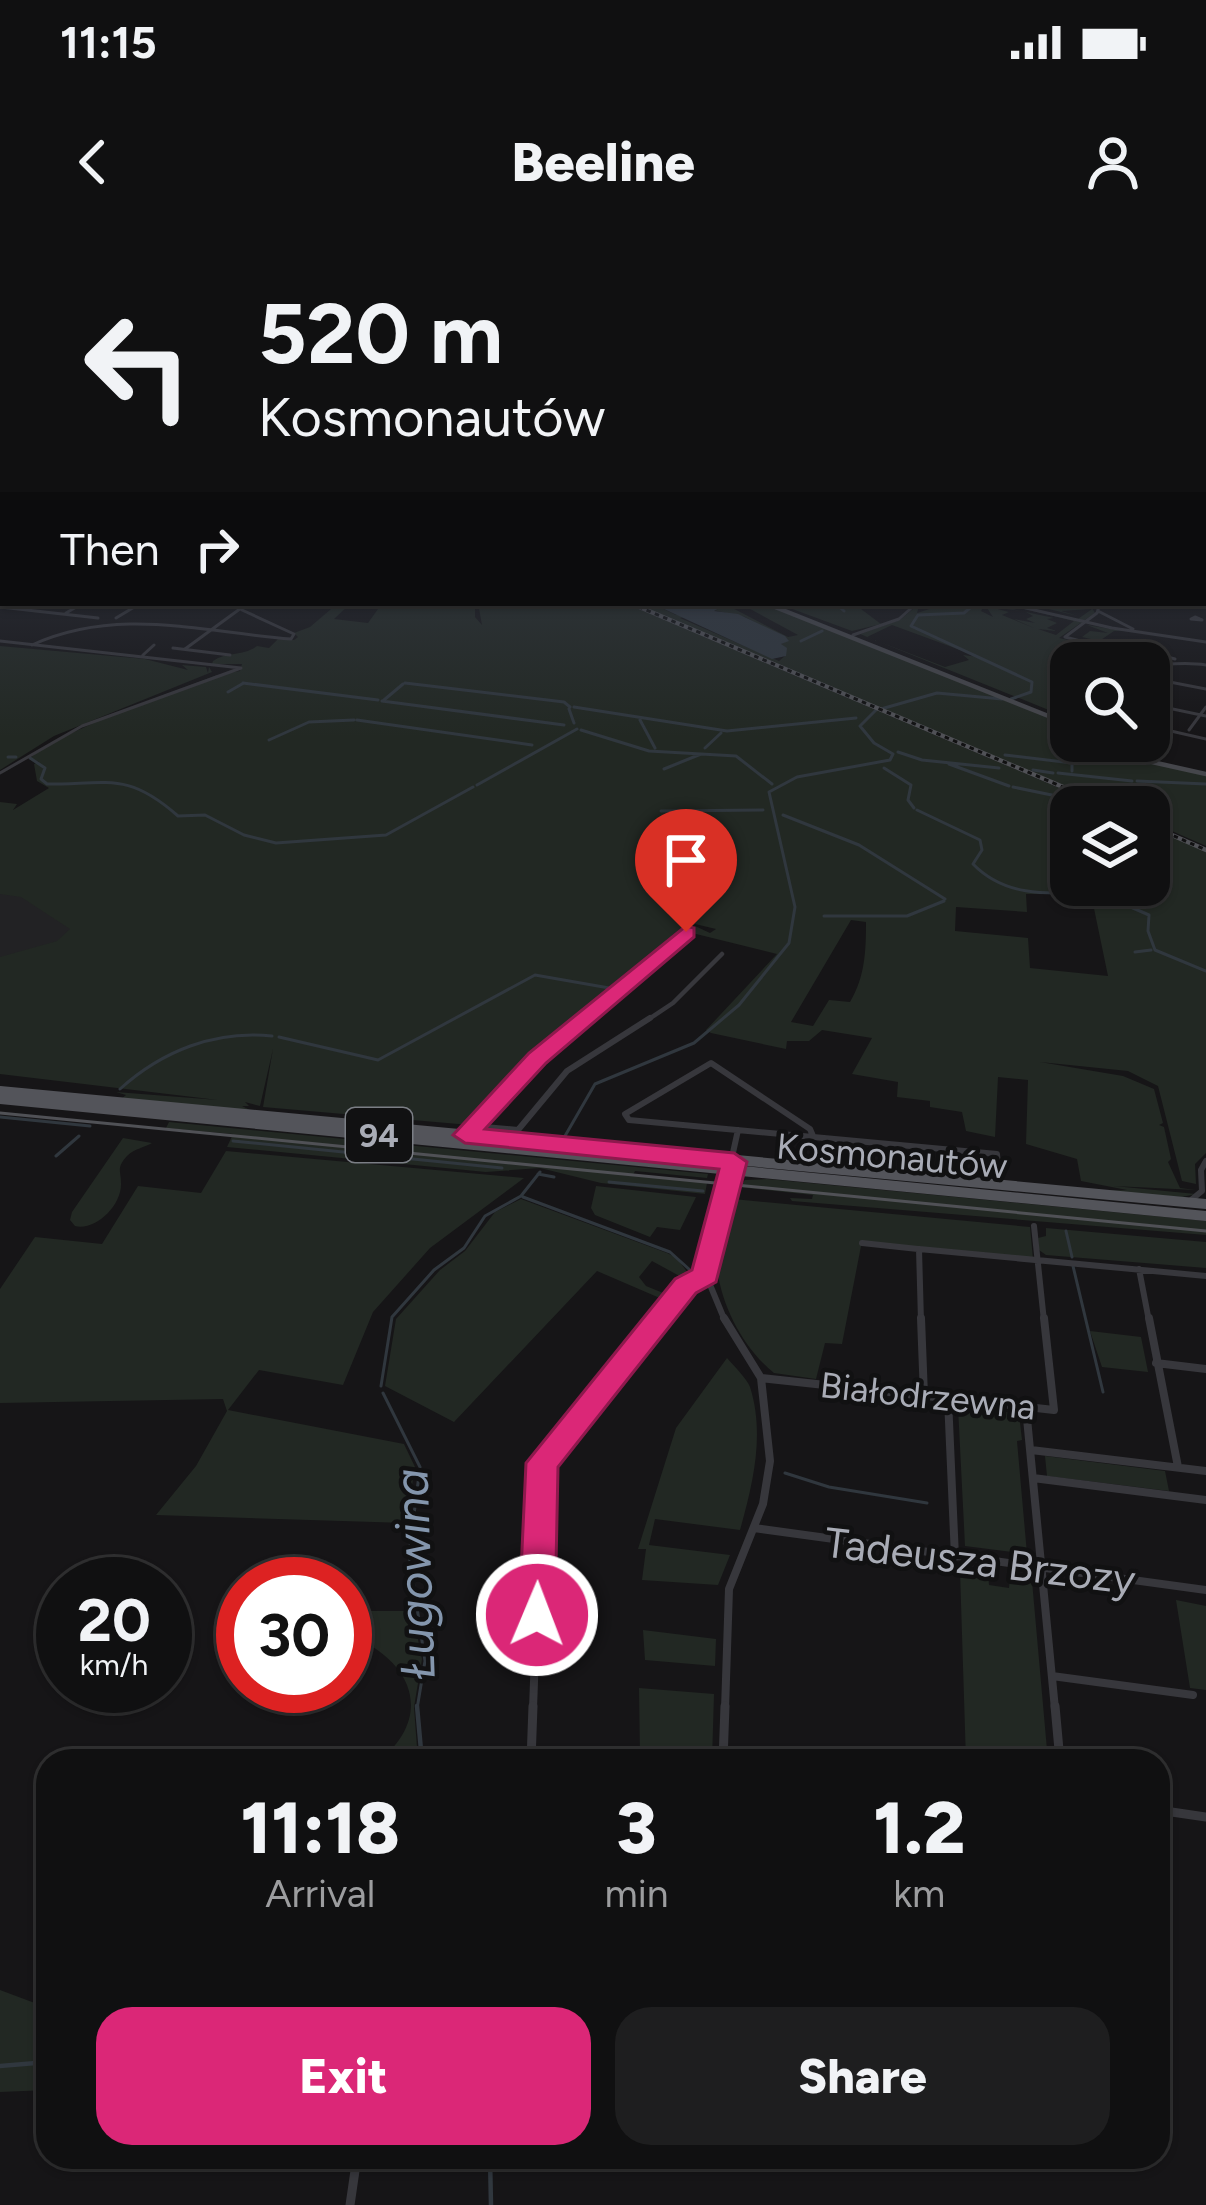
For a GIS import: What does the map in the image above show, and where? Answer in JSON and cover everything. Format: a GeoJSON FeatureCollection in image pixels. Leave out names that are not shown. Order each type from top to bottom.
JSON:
{"type":"FeatureCollection","features":[{"type":"Feature","properties":{"kind":"main road","name":"Kosmonautów"},"geometry":{"type":"LineString","coordinates":[[0,1095],[469,1130],[732,1166],[1206,1204]]}},
{"type":"Feature","properties":{"kind":"main road","name":"Kosmonautów"},"geometry":{"type":"LineString","coordinates":[[0,1095],[1206,1216]]}},
{"type":"Feature","properties":{"kind":"street"},"geometry":{"type":"LineString","coordinates":[[64,614],[78,606]]}},
{"type":"Feature","properties":{"kind":"street"},"geometry":{"type":"LineString","coordinates":[[116,618],[136,606]]}},
{"type":"Feature","properties":{"kind":"street"},"geometry":{"type":"LineString","coordinates":[[185,649],[245,606]]}},
{"type":"Feature","properties":{"kind":"street"},"geometry":{"type":"LineString","coordinates":[[773,606],[1050,715]]}},
{"type":"Feature","properties":{"kind":"street"},"geometry":{"type":"LineString","coordinates":[[854,635],[899,619],[913,606]]}},
{"type":"Feature","properties":{"kind":"street"},"geometry":{"type":"LineString","coordinates":[[1017,606],[1206,643]]}},
{"type":"Feature","properties":{"kind":"street"},"geometry":{"type":"LineString","coordinates":[[1084,642],[1065,637],[1099,606]]}},
{"type":"Feature","properties":{"kind":"street"},"geometry":{"type":"LineString","coordinates":[[0,607],[104,620]]}},
{"type":"Feature","properties":{"kind":"street"},"geometry":{"type":"LineString","coordinates":[[32,645],[66,626],[116,618],[291,638],[294,634],[242,610]]}},
{"type":"Feature","properties":{"kind":"street"},"geometry":{"type":"LineString","coordinates":[[1098,611],[1135,631]]}},
{"type":"Feature","properties":{"kind":"street"},"geometry":{"type":"LineString","coordinates":[[0,641],[191,664],[229,673]]}},
{"type":"Feature","properties":{"kind":"street"},"geometry":{"type":"LineString","coordinates":[[140,657],[154,645]]}},
{"type":"Feature","properties":{"kind":"street"},"geometry":{"type":"LineString","coordinates":[[173,648],[230,655]]}},
{"type":"Feature","properties":{"kind":"street"},"geometry":{"type":"LineString","coordinates":[[1170,658],[1206,665]]}},
{"type":"Feature","properties":{"kind":"street"},"geometry":{"type":"LineString","coordinates":[[1170,661],[1175,659]]}},
{"type":"Feature","properties":{"kind":"street"},"geometry":{"type":"LineString","coordinates":[[0,772],[82,726],[241,666],[191,664]]}},
{"type":"Feature","properties":{"kind":"street"},"geometry":{"type":"LineString","coordinates":[[193,683],[224,664]]}},
{"type":"Feature","properties":{"kind":"street"},"geometry":{"type":"LineString","coordinates":[[1170,682],[1206,689]]}},
{"type":"Feature","properties":{"kind":"street"},"geometry":{"type":"LineString","coordinates":[[1189,730],[1206,707]]}},
{"type":"Feature","properties":{"kind":"street"},"geometry":{"type":"LineString","coordinates":[[1170,708],[1203,715]]}},
{"type":"Feature","properties":{"kind":"street"},"geometry":{"type":"LineString","coordinates":[[1170,731],[1206,739]]}},
{"type":"Feature","properties":{"kind":"street"},"geometry":{"type":"LineString","coordinates":[[1152,762],[1206,774]]}},
{"type":"Feature","properties":{"kind":"street"},"geometry":{"type":"LineString","coordinates":[[469,1130],[538,1058],[686,932]]}},
{"type":"Feature","properties":{"kind":"street"},"geometry":{"type":"LineString","coordinates":[[469,1130],[518,1130],[566,1071],[673,1003],[722,954]]}},
{"type":"Feature","properties":{"kind":"street"},"geometry":{"type":"LineString","coordinates":[[814,1136],[711,1063],[625,1114],[629,1120],[997,1154],[1000,1185]]}},
{"type":"Feature","properties":{"kind":"street"},"geometry":{"type":"LineString","coordinates":[[723,1749],[729,1588],[754,1528],[770,1461],[761,1378],[731,1335],[706,1275],[737,1130]]}},
{"type":"Feature","properties":{"kind":"street"},"geometry":{"type":"LineString","coordinates":[[1188,1202],[1205,1184],[1201,1170],[1206,1161]]}},
{"type":"Feature","properties":{"kind":"street","name":"Białodrzewna"},"geometry":{"type":"LineString","coordinates":[[761,1378],[1055,1408],[1034,1226]]}},
{"type":"Feature","properties":{"kind":"street"},"geometry":{"type":"LineString","coordinates":[[862,1243],[1206,1276]]}},
{"type":"Feature","properties":{"kind":"street"},"geometry":{"type":"LineString","coordinates":[[920,1250],[924,1396]]}},
{"type":"Feature","properties":{"kind":"street"},"geometry":{"type":"LineString","coordinates":[[1139,1270],[1178,1468]]}},
{"type":"Feature","properties":{"kind":"street"},"geometry":{"type":"LineString","coordinates":[[531,1749],[542,1463],[686,1286],[706,1275]]}},
{"type":"Feature","properties":{"kind":"street"},"geometry":{"type":"LineString","coordinates":[[1156,1364],[1206,1369]]}},
{"type":"Feature","properties":{"kind":"street"},"geometry":{"type":"LineString","coordinates":[[948,1399],[955,1558]]}},
{"type":"Feature","properties":{"kind":"street"},"geometry":{"type":"LineString","coordinates":[[1026,1408],[1059,1749]]}},
{"type":"Feature","properties":{"kind":"street"},"geometry":{"type":"LineString","coordinates":[[1030,1450],[1206,1471]]}},
{"type":"Feature","properties":{"kind":"street"},"geometry":{"type":"LineString","coordinates":[[1033,1478],[1206,1500]]}},
{"type":"Feature","properties":{"kind":"street","name":"Tadeusza Brzozy"},"geometry":{"type":"LineString","coordinates":[[754,1528],[1206,1590]]}},
{"type":"Feature","properties":{"kind":"street"},"geometry":{"type":"LineString","coordinates":[[1052,1676],[1193,1695]]}},
{"type":"Feature","properties":{"kind":"street"},"geometry":{"type":"LineString","coordinates":[[1170,1812],[1206,1817]]}},
{"type":"Feature","properties":{"kind":"street"},"geometry":{"type":"LineString","coordinates":[[350,2205],[355,2169]]}},
{"type":"Feature","properties":{"kind":"shaded area"},"geometry":{"type":"Polygon","coordinates":[[[334,606],[348,606],[334,619],[368,623],[378,609],[373,606],[475,606],[475,617],[482,625],[479,606],[632,606],[1055,786],[1050,786],[1050,894],[1026,894],[1027,912],[956,907],[955,931],[1028,938],[1030,968],[1108,976],[1093,906],[1170,906],[1170,835],[1206,851],[1206,1153],[1195,1164],[1196,1184],[1182,1181],[1158,1086],[1128,1071],[1040,1062],[1123,1076],[1154,1089],[1168,1162],[1180,1188],[1196,1190],[1114,1186],[1196,1194],[1095,1191],[1127,1190],[1081,1181],[1077,1159],[1026,1144],[1028,1080],[998,1077],[995,1137],[966,1131],[962,1112],[897,1097],[898,1082],[852,1074],[872,1038],[822,1030],[809,1041],[787,1041],[786,1049],[711,1033],[706,1030],[777,954],[688,932],[695,926],[710,933],[716,929],[695,924],[629,981],[615,982],[619,988],[535,1058],[470,1125],[263,1107],[273,1049],[260,1106],[245,1102],[249,1106],[242,1106],[254,1112],[120,1100],[126,1095],[116,1092],[218,1100],[0,1074],[0,957],[57,941],[70,929],[21,897],[0,894],[0,802],[17,804],[13,810],[49,788],[37,781],[34,764],[39,762],[30,758],[39,751],[0,775],[26,758],[52,743],[107,717],[217,675],[240,671],[242,664],[212,664],[218,658],[298,637],[294,633],[310,627],[334,606]],[[851,920],[791,1022],[813,1026],[829,1000],[850,1002],[862,973],[866,922],[851,920]]]}},
{"type":"Feature","properties":{"kind":"shaded area"},"geometry":{"type":"Polygon","coordinates":[[[632,606],[1065,786],[1053,786],[1005,766],[632,606]]]}},
{"type":"Feature","properties":{"kind":"shaded area"},"geometry":{"type":"Polygon","coordinates":[[[639,606],[657,606],[676,615],[709,611],[680,618],[779,661],[785,656],[781,644],[788,640],[745,617],[713,610],[729,606],[788,637],[798,635],[745,606],[770,606],[1050,717],[1050,762],[1157,762],[1206,775],[1206,846],[1170,830],[1170,786],[1065,786],[639,606]]]}},
{"type":"Feature","properties":{"kind":"shaded area"},"geometry":{"type":"Polygon","coordinates":[[[657,606],[722,606],[714,611],[738,614],[785,636],[789,641],[781,644],[787,648],[786,656],[772,659],[657,606]]]}},
{"type":"Feature","properties":{"kind":"shaded area"},"geometry":{"type":"Polygon","coordinates":[[[784,606],[857,606],[881,624],[852,631],[784,606]]]}},
{"type":"Feature","properties":{"kind":"shaded area"},"geometry":{"type":"Polygon","coordinates":[[[916,606],[917,613],[939,606],[984,606],[981,611],[993,617],[987,608],[992,606],[998,606],[1021,611],[990,607],[1009,612],[1002,615],[1034,628],[1014,619],[1035,623],[1026,619],[1033,616],[1026,612],[1054,618],[1047,619],[1057,623],[1047,628],[1057,631],[1038,629],[1056,635],[1074,621],[1012,606],[1036,606],[1078,619],[1092,609],[1061,611],[1078,616],[1040,607],[1091,606],[1095,613],[1059,638],[1078,642],[1050,642],[1050,711],[877,641],[945,667],[969,660],[963,655],[979,657],[892,625],[867,637],[860,634],[900,620],[916,606]]]}},
{"type":"Feature","properties":{"kind":"shaded area"},"geometry":{"type":"Polygon","coordinates":[[[1087,625],[1123,631],[1114,631],[1098,642],[1082,637],[1090,631],[1108,633],[1087,625]]]}},
{"type":"Feature","properties":{"kind":"shaded area"},"geometry":{"type":"Polygon","coordinates":[[[0,646],[145,659],[188,670],[182,665],[206,667],[208,673],[209,667],[212,672],[54,736],[0,770],[0,646]]]}},
{"type":"Feature","properties":{"kind":"shaded area"},"geometry":{"type":"Polygon","coordinates":[[[0,882],[83,934],[0,958],[0,882]]]}},
{"type":"Feature","properties":{"kind":"shaded area"},"geometry":{"type":"Polygon","coordinates":[[[169,1122],[708,1174],[707,1178],[635,1171],[633,1175],[707,1183],[705,1194],[601,1183],[540,1168],[486,1172],[227,1147],[233,1134],[166,1128],[169,1122]]]}},
{"type":"Feature","properties":{"kind":"shaded area"},"geometry":{"type":"Polygon","coordinates":[[[123,1138],[152,1143],[124,1160],[120,1192],[106,1215],[91,1225],[75,1226],[70,1220],[72,1212],[123,1138]]]}},
{"type":"Feature","properties":{"kind":"shaded area"},"geometry":{"type":"Polygon","coordinates":[[[226,1151],[524,1178],[430,1248],[373,1312],[343,1385],[259,1370],[228,1410],[404,1444],[415,1467],[406,1523],[156,1515],[196,1466],[227,1411],[223,1399],[0,1403],[0,1289],[35,1237],[102,1244],[138,1186],[201,1193],[226,1151]]]}},
{"type":"Feature","properties":{"kind":"shaded area"},"geometry":{"type":"Polygon","coordinates":[[[745,1180],[1206,1221],[1206,1235],[792,1201],[790,1198],[812,1199],[813,1195],[739,1187],[745,1180]]]}},
{"type":"Feature","properties":{"kind":"shaded area"},"geometry":{"type":"Polygon","coordinates":[[[596,1186],[696,1197],[680,1230],[657,1227],[650,1237],[595,1215],[591,1208],[596,1186]]]}},
{"type":"Feature","properties":{"kind":"shaded area"},"geometry":{"type":"Polygon","coordinates":[[[521,1199],[667,1253],[690,1276],[685,1279],[652,1261],[639,1277],[646,1286],[673,1297],[669,1302],[597,1271],[454,1422],[385,1386],[396,1319],[440,1270],[465,1251],[495,1212],[521,1199]]]}},
{"type":"Feature","properties":{"kind":"shaded area"},"geometry":{"type":"Polygon","coordinates":[[[733,1199],[1030,1227],[1033,1259],[862,1241],[842,1344],[825,1343],[816,1379],[774,1373],[742,1337],[722,1291],[717,1242],[733,1199]]]}},
{"type":"Feature","properties":{"kind":"shaded area"},"geometry":{"type":"Polygon","coordinates":[[[1046,1228],[1206,1242],[1206,1268],[1046,1255],[1039,1250],[1038,1238],[1046,1236],[1046,1228]]]}},
{"type":"Feature","properties":{"kind":"shaded area"},"geometry":{"type":"Polygon","coordinates":[[[1090,1331],[1141,1337],[1148,1372],[1102,1367],[1090,1331]]]}},
{"type":"Feature","properties":{"kind":"shaded area"},"geometry":{"type":"Polygon","coordinates":[[[727,1358],[750,1387],[757,1423],[753,1477],[740,1530],[655,1519],[649,1545],[730,1555],[718,1585],[642,1580],[646,1549],[638,1549],[676,1428],[727,1358]]]}},
{"type":"Feature","properties":{"kind":"shaded area"},"geometry":{"type":"Polygon","coordinates":[[[958,1407],[1019,1414],[1027,1554],[965,1546],[958,1407]]]}},
{"type":"Feature","properties":{"kind":"shaded area"},"geometry":{"type":"Polygon","coordinates":[[[1045,1456],[1165,1471],[1169,1491],[1047,1476],[1045,1456]]]}},
{"type":"Feature","properties":{"kind":"shaded area"},"geometry":{"type":"Polygon","coordinates":[[[960,1571],[988,1575],[989,1585],[1009,1588],[1010,1578],[1032,1581],[1047,1749],[966,1749],[960,1571]]]}},
{"type":"Feature","properties":{"kind":"shaded area"},"geometry":{"type":"Polygon","coordinates":[[[1176,1600],[1206,1606],[1206,1690],[1190,1688],[1176,1600]]]}},
{"type":"Feature","properties":{"kind":"shaded area"},"geometry":{"type":"Polygon","coordinates":[[[372,1611],[412,1611],[422,1659],[414,1707],[417,1749],[391,1749],[406,1727],[410,1693],[392,1662],[372,1647],[372,1611]]]}},
{"type":"Feature","properties":{"kind":"shaded area"},"geometry":{"type":"Polygon","coordinates":[[[643,1630],[716,1639],[715,1666],[645,1660],[643,1630]]]}},
{"type":"Feature","properties":{"kind":"shaded area"},"geometry":{"type":"Polygon","coordinates":[[[639,1688],[714,1694],[712,1749],[640,1749],[639,1688]]]}},
{"type":"Feature","properties":{"kind":"shaded area"},"geometry":{"type":"Polygon","coordinates":[[[0,1990],[36,2004],[36,2090],[0,2092],[0,1990]]]}},
{"type":"Feature","properties":{"kind":"waterway"},"geometry":{"type":"LineString","coordinates":[[838,606],[844,611]]}},
{"type":"Feature","properties":{"kind":"waterway","name":"Ługowina"},"geometry":{"type":"LineString","coordinates":[[972,606],[964,613],[918,615],[911,626],[1032,682],[1031,692],[1011,699]]}},
{"type":"Feature","properties":{"kind":"waterway"},"geometry":{"type":"LineString","coordinates":[[801,641],[822,631]]}},
{"type":"Feature","properties":{"kind":"waterway"},"geometry":{"type":"LineString","coordinates":[[243,683],[378,700]]}},
{"type":"Feature","properties":{"kind":"waterway"},"geometry":{"type":"LineString","coordinates":[[405,683],[564,702],[570,707]]}},
{"type":"Feature","properties":{"kind":"waterway"},"geometry":{"type":"LineString","coordinates":[[228,692],[242,684]]}},
{"type":"Feature","properties":{"kind":"waterway"},"geometry":{"type":"LineString","coordinates":[[384,700],[403,684]]}},
{"type":"Feature","properties":{"kind":"waterway","name":"Ługowina"},"geometry":{"type":"LineString","coordinates":[[881,709],[937,693],[1002,699]]}},
{"type":"Feature","properties":{"kind":"waterway"},"geometry":{"type":"LineString","coordinates":[[382,701],[564,725]]}},
{"type":"Feature","properties":{"kind":"waterway"},"geometry":{"type":"LineString","coordinates":[[574,707],[727,731],[856,718]]}},
{"type":"Feature","properties":{"kind":"waterway"},"geometry":{"type":"LineString","coordinates":[[569,709],[574,723]]}},
{"type":"Feature","properties":{"kind":"waterway","name":"Ługowina"},"geometry":{"type":"LineString","coordinates":[[565,1136],[595,1084],[694,1043],[739,1005],[789,943],[795,907],[769,792],[797,777],[890,760],[893,754],[874,743],[860,726],[876,710]]}},
{"type":"Feature","properties":{"kind":"waterway"},"geometry":{"type":"LineString","coordinates":[[269,740],[309,722],[354,720]]}},
{"type":"Feature","properties":{"kind":"waterway"},"geometry":{"type":"LineString","coordinates":[[357,720],[532,745]]}},
{"type":"Feature","properties":{"kind":"waterway"},"geometry":{"type":"LineString","coordinates":[[640,720],[655,748]]}},
{"type":"Feature","properties":{"kind":"waterway"},"geometry":{"type":"LineString","coordinates":[[477,785],[577,729]]}},
{"type":"Feature","properties":{"kind":"waterway"},"geometry":{"type":"LineString","coordinates":[[581,730],[649,751],[736,756],[772,784]]}},
{"type":"Feature","properties":{"kind":"waterway"},"geometry":{"type":"LineString","coordinates":[[705,748],[721,733]]}},
{"type":"Feature","properties":{"kind":"waterway"},"geometry":{"type":"LineString","coordinates":[[898,752],[922,760],[999,768]]}},
{"type":"Feature","properties":{"kind":"waterway"},"geometry":{"type":"LineString","coordinates":[[664,769],[701,754]]}},
{"type":"Feature","properties":{"kind":"waterway"},"geometry":{"type":"LineString","coordinates":[[1005,755],[1072,763]]}},
{"type":"Feature","properties":{"kind":"waterway"},"geometry":{"type":"LineString","coordinates":[[8,757],[16,757]]}},
{"type":"Feature","properties":{"kind":"waterway"},"geometry":{"type":"LineString","coordinates":[[30,758],[45,768],[41,779],[47,784],[131,787],[178,816],[205,815],[244,835],[276,843],[386,835],[473,787]]}},
{"type":"Feature","properties":{"kind":"waterway"},"geometry":{"type":"LineString","coordinates":[[1072,763],[1072,771]]}},
{"type":"Feature","properties":{"kind":"waterway"},"geometry":{"type":"LineString","coordinates":[[949,764],[1009,786]]}},
{"type":"Feature","properties":{"kind":"waterway"},"geometry":{"type":"LineString","coordinates":[[884,768],[911,785],[908,800],[914,808]]}},
{"type":"Feature","properties":{"kind":"waterway"},"geometry":{"type":"LineString","coordinates":[[1033,770],[1053,773]]}},
{"type":"Feature","properties":{"kind":"waterway"},"geometry":{"type":"LineString","coordinates":[[1058,773],[1132,781]]}},
{"type":"Feature","properties":{"kind":"waterway"},"geometry":{"type":"LineString","coordinates":[[1137,781],[1206,784]]}},
{"type":"Feature","properties":{"kind":"waterway"},"geometry":{"type":"LineString","coordinates":[[1013,787],[1050,795]]}},
{"type":"Feature","properties":{"kind":"waterway"},"geometry":{"type":"LineString","coordinates":[[661,811],[763,810]]}},
{"type":"Feature","properties":{"kind":"waterway"},"geometry":{"type":"LineString","coordinates":[[917,810],[980,840],[982,850],[973,864],[985,875],[1013,888],[1050,893]]}},
{"type":"Feature","properties":{"kind":"waterway"},"geometry":{"type":"LineString","coordinates":[[783,815],[859,845],[945,899]]}},
{"type":"Feature","properties":{"kind":"waterway"},"geometry":{"type":"LineString","coordinates":[[824,916],[907,916],[944,901]]}},
{"type":"Feature","properties":{"kind":"waterway"},"geometry":{"type":"LineString","coordinates":[[1128,906],[1149,915],[1148,931],[1155,950],[1206,971]]}},
{"type":"Feature","properties":{"kind":"waterway"},"geometry":{"type":"LineString","coordinates":[[1135,952],[1151,950]]}},
{"type":"Feature","properties":{"kind":"waterway"},"geometry":{"type":"LineString","coordinates":[[279,1037],[378,1060],[535,975],[615,989]]}},
{"type":"Feature","properties":{"kind":"waterway"},"geometry":{"type":"LineString","coordinates":[[120,1089],[153,1064],[190,1046],[230,1036],[272,1036]]}},
{"type":"Feature","properties":{"kind":"waterway"},"geometry":{"type":"LineString","coordinates":[[0,1117],[90,1126]]}},
{"type":"Feature","properties":{"kind":"waterway"},"geometry":{"type":"LineString","coordinates":[[56,1156],[79,1136]]}},
{"type":"Feature","properties":{"kind":"waterway"},"geometry":{"type":"LineString","coordinates":[[233,1141],[502,1168]]}},
{"type":"Feature","properties":{"kind":"waterway","name":"Ługowina"},"geometry":{"type":"LineString","coordinates":[[381,1386],[392,1317],[434,1270],[464,1248],[485,1216],[521,1196],[538,1174]]}},
{"type":"Feature","properties":{"kind":"waterway"},"geometry":{"type":"LineString","coordinates":[[538,1174],[554,1177]]}},
{"type":"Feature","properties":{"kind":"waterway"},"geometry":{"type":"LineString","coordinates":[[609,1182],[703,1191]]}},
{"type":"Feature","properties":{"kind":"waterway"},"geometry":{"type":"LineString","coordinates":[[523,1197],[670,1252],[690,1270]]}},
{"type":"Feature","properties":{"kind":"waterway"},"geometry":{"type":"LineString","coordinates":[[1066,1231],[1072,1257]]}},
{"type":"Feature","properties":{"kind":"waterway"},"geometry":{"type":"LineString","coordinates":[[1073,1266],[1103,1392]]}},
{"type":"Feature","properties":{"kind":"waterway","name":"Ługowina"},"geometry":{"type":"LineString","coordinates":[[383,1393],[420,1467],[409,1554],[425,1661],[417,1708]]}},
{"type":"Feature","properties":{"kind":"waterway"},"geometry":{"type":"LineString","coordinates":[[785,1473],[829,1487],[927,1503]]}},
{"type":"Feature","properties":{"kind":"waterway","name":"Ługowina"},"geometry":{"type":"LineString","coordinates":[[417,1708],[421,1749]]}},
{"type":"Feature","properties":{"kind":"waterway"},"geometry":{"type":"LineString","coordinates":[[0,2066],[36,2063]]}},
{"type":"Feature","properties":{"kind":"waterway","name":"Ługowina"},"geometry":{"type":"LineString","coordinates":[[490,2169],[491,2205]]}},
{"type":"Feature","properties":{"kind":"tram line"},"geometry":{"type":"LineString","coordinates":[[0,1113],[1206,1231]]}},
{"type":"Feature","properties":{"kind":"railway"},"geometry":{"type":"LineString","coordinates":[[637,606],[1061,786]]}},
{"type":"Feature","properties":{"kind":"railway"},"geometry":{"type":"LineString","coordinates":[[1170,834],[1206,850]]}},
{"type":"Feature","properties":{"kind":"route"},"geometry":{"type":"LineString","coordinates":[[537,1615],[542,1463],[686,1286],[706,1275],[706,1259],[734,1162],[465,1135],[538,1058],[686,932]]}}]}
